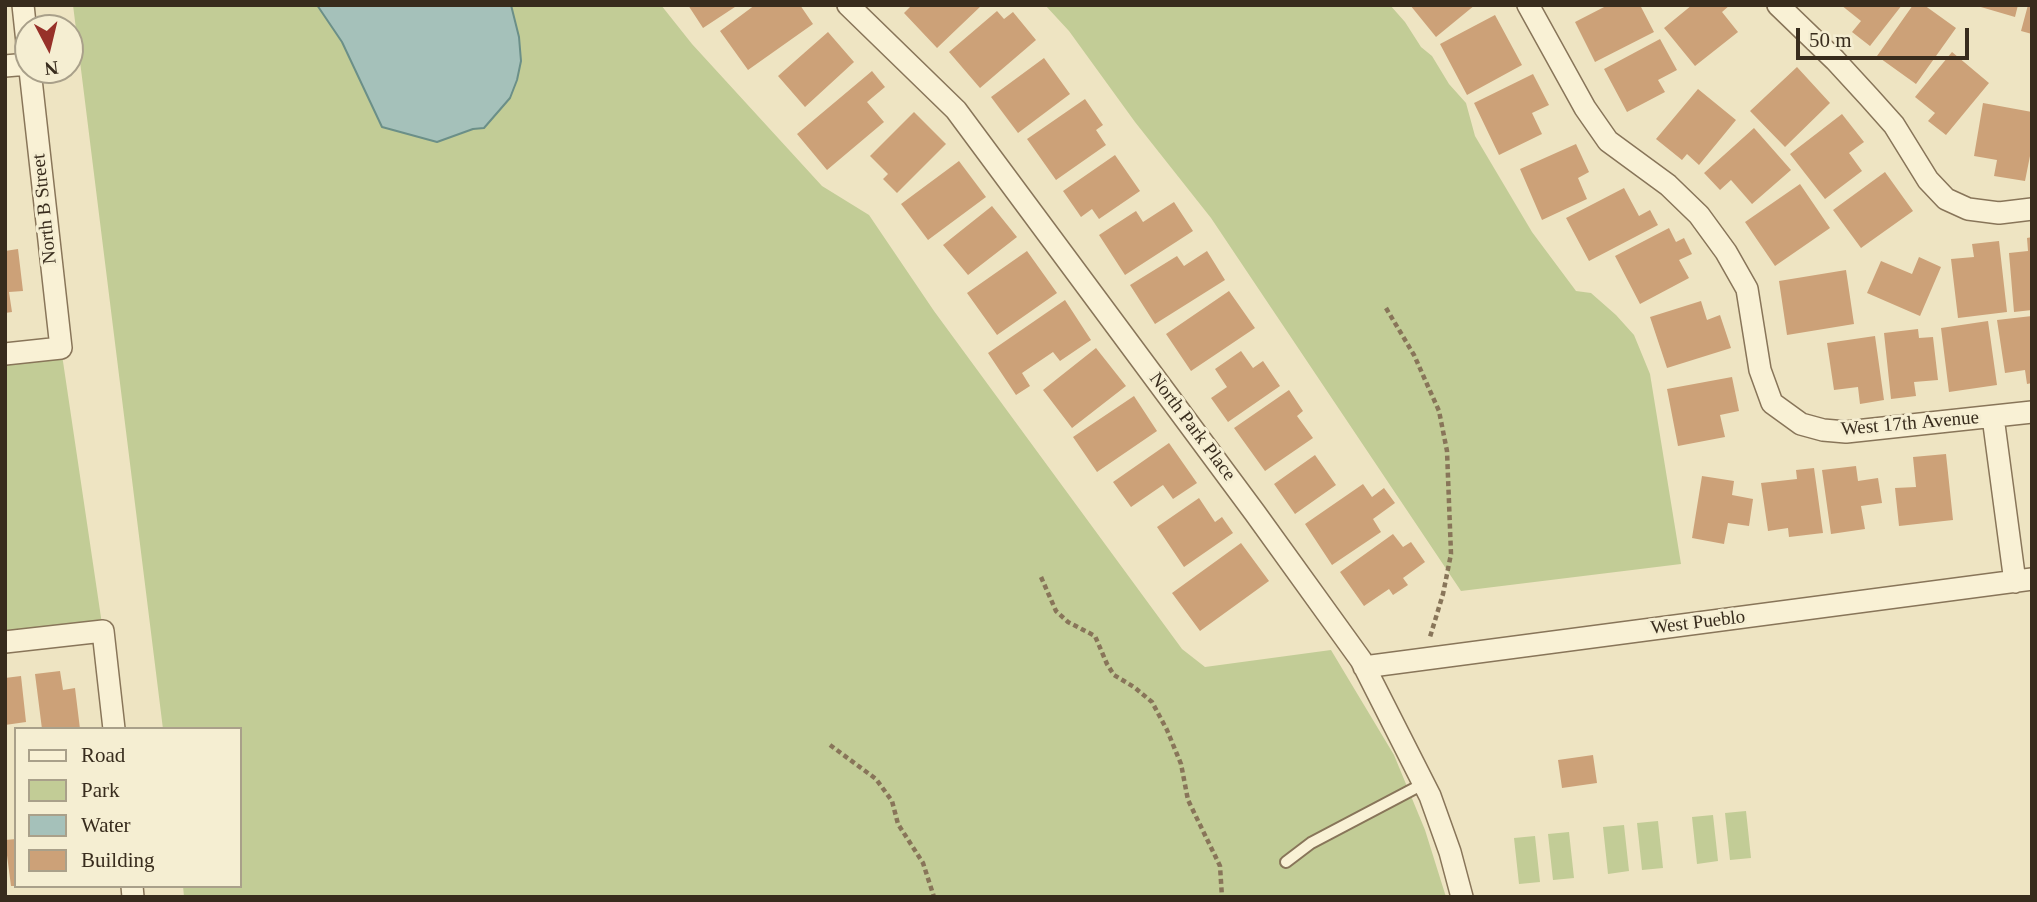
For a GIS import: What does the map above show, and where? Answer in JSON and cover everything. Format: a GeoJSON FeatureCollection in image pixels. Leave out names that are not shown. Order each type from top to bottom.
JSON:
{"type":"FeatureCollection","features":[{"type":"Feature","properties":{"kind":"street","name":"North Park Place"},"geometry":{"type":"LineString","coordinates":[[848,5],[956,110],[1255,513],[1364,667],[1423,784],[1450,852],[1462,897]]}},
{"type":"Feature","properties":{"kind":"street","name":"West 17th Avenue"},"geometry":{"type":"LineString","coordinates":[[1528,5],[1585,108],[1608,141],[1668,186],[1699,215],[1726,252],[1747,289],[1760,370],[1772,403],[1801,424],[1822,430],[1846,432],[2032,412]]}},
{"type":"Feature","properties":{"kind":"street"},"geometry":{"type":"LineString","coordinates":[[1778,5],[1870,97],[1894,125],[1928,180],[1946,199],[1968,209],[1999,213],[2032,209]]}},
{"type":"Feature","properties":{"kind":"street","name":"North B Street"},"geometry":{"type":"LineString","coordinates":[[5,354],[61,348],[32,84]]}},
{"type":"Feature","properties":{"kind":"street"},"geometry":{"type":"LineString","coordinates":[[1993,417],[2023,581]]}},
{"type":"Feature","properties":{"kind":"street","name":"West Pueblo"},"geometry":{"type":"LineString","coordinates":[[1364,667],[2023,581]]}},
{"type":"Feature","properties":{"kind":"street"},"geometry":{"type":"LineString","coordinates":[[5,642],[103,631],[114,727]]}},
{"type":"Feature","properties":{"kind":"lane"},"geometry":{"type":"LineString","coordinates":[[1286,862],[1311,843],[1423,784]]}},
{"type":"Feature","properties":{"kind":"path"},"geometry":{"type":"LineString","coordinates":[[1385,308],[1414,355],[1439,411],[1447,451],[1447,485],[1452,521],[1451,554],[1443,594],[1432,625],[1427,659]]}},
{"type":"Feature","properties":{"kind":"path"},"geometry":{"type":"LineString","coordinates":[[1041,577],[1056,611],[1068,622],[1095,636],[1114,675],[1152,702],[1181,764],[1188,800],[1220,866],[1222,897]]}},
{"type":"Feature","properties":{"kind":"path"},"geometry":{"type":"LineString","coordinates":[[830,745],[876,779],[892,801],[898,824],[923,863],[934,897]]}},
{"type":"Feature","properties":{"kind":"green space"},"geometry":{"type":"Polygon","coordinates":[[[73,5],[661,5],[692,44],[822,186],[869,215],[934,311],[1182,649],[1205,667],[1331,650],[1394,755],[1425,830],[1446,897],[184,897],[183,888],[242,888],[242,727],[163,727],[83,84],[84,14],[74,14],[73,5]]]}},
{"type":"Feature","properties":{"kind":"green space"},"geometry":{"type":"Polygon","coordinates":[[[1045,5],[1390,5],[1466,103],[1475,136],[1532,232],[1576,291],[1591,293],[1634,335],[1650,374],[1681,564],[1461,591],[1211,218],[1135,122],[1069,31],[1045,5]]]}},
{"type":"Feature","properties":{"kind":"green space"},"geometry":{"type":"Polygon","coordinates":[[[61,348],[103,631],[5,642],[5,354],[61,348]]]}},
{"type":"Feature","properties":{"kind":"green space"},"geometry":{"type":"Polygon","coordinates":[[[1746,811],[1751,858],[1730,860],[1725,813],[1746,811]]]}},
{"type":"Feature","properties":{"kind":"green space"},"geometry":{"type":"Polygon","coordinates":[[[1713,815],[1718,861],[1697,864],[1692,817],[1713,815]]]}},
{"type":"Feature","properties":{"kind":"green space"},"geometry":{"type":"Polygon","coordinates":[[[1658,821],[1663,868],[1642,870],[1637,823],[1658,821]]]}},
{"type":"Feature","properties":{"kind":"green space"},"geometry":{"type":"Polygon","coordinates":[[[1624,825],[1629,871],[1608,874],[1603,827],[1624,825]]]}},
{"type":"Feature","properties":{"kind":"green space"},"geometry":{"type":"Polygon","coordinates":[[[1569,832],[1574,878],[1553,880],[1548,834],[1569,832]]]}},
{"type":"Feature","properties":{"kind":"green space"},"geometry":{"type":"Polygon","coordinates":[[[1535,836],[1540,882],[1519,884],[1514,838],[1535,836]]]}},
{"type":"Feature","properties":{"kind":"water"},"geometry":{"type":"Polygon","coordinates":[[[317,5],[511,5],[519,37],[521,61],[510,98],[484,128],[473,129],[437,142],[382,127],[342,42],[317,5]]]}},
{"type":"Feature","properties":{"kind":"building"},"geometry":{"type":"Polygon","coordinates":[[[688,5],[738,5],[703,28],[688,5]]]}},
{"type":"Feature","properties":{"kind":"building"},"geometry":{"type":"Polygon","coordinates":[[[755,5],[800,5],[813,24],[748,70],[720,31],[755,5]]]}},
{"type":"Feature","properties":{"kind":"building"},"geometry":{"type":"Polygon","coordinates":[[[912,5],[982,5],[937,48],[904,13],[912,5]]]}},
{"type":"Feature","properties":{"kind":"building"},"geometry":{"type":"Polygon","coordinates":[[[1410,5],[1475,5],[1436,37],[1410,5]]]}},
{"type":"Feature","properties":{"kind":"building"},"geometry":{"type":"Polygon","coordinates":[[[1608,5],[1640,5],[1654,32],[1595,62],[1575,22],[1608,5]]]}},
{"type":"Feature","properties":{"kind":"building"},"geometry":{"type":"Polygon","coordinates":[[[1692,5],[1730,5],[1722,12],[1738,32],[1695,66],[1664,28],[1692,5]]]}},
{"type":"Feature","properties":{"kind":"building"},"geometry":{"type":"Polygon","coordinates":[[[1841,5],[1902,5],[1870,46],[1852,32],[1861,21],[1841,5]]]}},
{"type":"Feature","properties":{"kind":"building"},"geometry":{"type":"Polygon","coordinates":[[[1913,5],[1924,5],[1956,28],[1916,84],[1877,56],[1913,5]]]}},
{"type":"Feature","properties":{"kind":"building"},"geometry":{"type":"Polygon","coordinates":[[[1974,5],[2018,5],[2015,17],[1974,5]]]}},
{"type":"Feature","properties":{"kind":"building"},"geometry":{"type":"Polygon","coordinates":[[[2028,5],[2032,5],[2032,34],[2021,31],[2028,5]]]}},
{"type":"Feature","properties":{"kind":"building"},"geometry":{"type":"Polygon","coordinates":[[[997,11],[1004,19],[1013,12],[1036,40],[980,88],[949,52],[997,11]]]}},
{"type":"Feature","properties":{"kind":"building"},"geometry":{"type":"Polygon","coordinates":[[[1495,15],[1522,65],[1467,95],[1440,44],[1495,15]]]}},
{"type":"Feature","properties":{"kind":"building"},"geometry":{"type":"Polygon","coordinates":[[[828,32],[854,62],[805,107],[778,76],[828,32]]]}},
{"type":"Feature","properties":{"kind":"building"},"geometry":{"type":"Polygon","coordinates":[[[1660,39],[1677,70],[1658,80],[1665,92],[1627,112],[1604,69],[1660,39]]]}},
{"type":"Feature","properties":{"kind":"building"},"geometry":{"type":"Polygon","coordinates":[[[1952,52],[1989,83],[1946,135],[1928,121],[1935,113],[1915,97],[1952,52]]]}},
{"type":"Feature","properties":{"kind":"building"},"geometry":{"type":"Polygon","coordinates":[[[1044,58],[1070,94],[1018,133],[991,97],[1044,58]]]}},
{"type":"Feature","properties":{"kind":"building"},"geometry":{"type":"Polygon","coordinates":[[[1797,67],[1830,103],[1785,147],[1750,111],[1797,67]]]}},
{"type":"Feature","properties":{"kind":"building"},"geometry":{"type":"Polygon","coordinates":[[[872,71],[885,87],[867,102],[884,122],[827,170],[797,134],[872,71]]]}},
{"type":"Feature","properties":{"kind":"building"},"geometry":{"type":"Polygon","coordinates":[[[1533,74],[1549,105],[1532,113],[1542,134],[1499,155],[1474,103],[1533,74]]]}},
{"type":"Feature","properties":{"kind":"building"},"geometry":{"type":"Polygon","coordinates":[[[1698,89],[1736,120],[1699,165],[1687,154],[1682,160],[1656,139],[1698,89]]]}},
{"type":"Feature","properties":{"kind":"building"},"geometry":{"type":"Polygon","coordinates":[[[1085,99],[1103,125],[1096,130],[1106,145],[1056,180],[1027,139],[1085,99]]]}},
{"type":"Feature","properties":{"kind":"building"},"geometry":{"type":"Polygon","coordinates":[[[1983,103],[2032,112],[2032,146],[2025,181],[1994,176],[1997,160],[1974,156],[1983,103]]]}},
{"type":"Feature","properties":{"kind":"building"},"geometry":{"type":"Polygon","coordinates":[[[914,112],[946,144],[897,193],[883,179],[888,174],[870,156],[914,112]]]}},
{"type":"Feature","properties":{"kind":"building"},"geometry":{"type":"Polygon","coordinates":[[[1842,114],[1864,142],[1849,153],[1862,171],[1825,199],[1790,154],[1842,114]]]}},
{"type":"Feature","properties":{"kind":"building"},"geometry":{"type":"Polygon","coordinates":[[[1754,128],[1791,170],[1752,204],[1731,180],[1720,190],[1704,173],[1754,128]]]}},
{"type":"Feature","properties":{"kind":"building"},"geometry":{"type":"Polygon","coordinates":[[[1576,144],[1589,172],[1578,178],[1587,199],[1542,220],[1520,169],[1576,144]]]}},
{"type":"Feature","properties":{"kind":"building"},"geometry":{"type":"Polygon","coordinates":[[[1115,155],[1140,191],[1099,219],[1092,209],[1081,217],[1063,191],[1115,155]]]}},
{"type":"Feature","properties":{"kind":"building"},"geometry":{"type":"Polygon","coordinates":[[[959,161],[986,197],[928,240],[901,204],[959,161]]]}},
{"type":"Feature","properties":{"kind":"building"},"geometry":{"type":"Polygon","coordinates":[[[1885,172],[1913,211],[1861,248],[1833,210],[1885,172]]]}},
{"type":"Feature","properties":{"kind":"building"},"geometry":{"type":"Polygon","coordinates":[[[1800,184],[1830,228],[1775,266],[1745,222],[1800,184]]]}},
{"type":"Feature","properties":{"kind":"building"},"geometry":{"type":"Polygon","coordinates":[[[1624,188],[1639,216],[1650,210],[1658,225],[1589,261],[1566,218],[1624,188]]]}},
{"type":"Feature","properties":{"kind":"building"},"geometry":{"type":"Polygon","coordinates":[[[1174,202],[1193,231],[1125,275],[1099,235],[1136,211],[1143,222],[1174,202]]]}},
{"type":"Feature","properties":{"kind":"building"},"geometry":{"type":"Polygon","coordinates":[[[992,206],[1017,237],[968,275],[943,245],[992,206]]]}},
{"type":"Feature","properties":{"kind":"building"},"geometry":{"type":"Polygon","coordinates":[[[1669,228],[1676,242],[1684,238],[1692,254],[1679,260],[1689,278],[1640,304],[1615,256],[1669,228]]]}},
{"type":"Feature","properties":{"kind":"building"},"geometry":{"type":"Polygon","coordinates":[[[2032,237],[2032,310],[2014,312],[2009,253],[2028,251],[2027,238],[2032,237]]]}},
{"type":"Feature","properties":{"kind":"building"},"geometry":{"type":"Polygon","coordinates":[[[1999,241],[2007,312],[1958,318],[1951,259],[1974,257],[1972,244],[1999,241]]]}},
{"type":"Feature","properties":{"kind":"building"},"geometry":{"type":"Polygon","coordinates":[[[18,249],[23,291],[9,292],[12,312],[5,313],[5,251],[18,249]]]}},
{"type":"Feature","properties":{"kind":"building"},"geometry":{"type":"Polygon","coordinates":[[[1027,251],[1057,293],[997,335],[967,293],[1027,251]]]}},
{"type":"Feature","properties":{"kind":"building"},"geometry":{"type":"Polygon","coordinates":[[[1207,251],[1225,280],[1155,324],[1130,285],[1177,256],[1184,266],[1207,251]]]}},
{"type":"Feature","properties":{"kind":"building"},"geometry":{"type":"Polygon","coordinates":[[[1919,257],[1941,267],[1920,316],[1867,293],[1881,261],[1912,274],[1919,257]]]}},
{"type":"Feature","properties":{"kind":"building"},"geometry":{"type":"Polygon","coordinates":[[[1846,270],[1854,324],[1787,335],[1779,281],[1846,270]]]}},
{"type":"Feature","properties":{"kind":"building"},"geometry":{"type":"Polygon","coordinates":[[[1229,291],[1255,328],[1191,371],[1166,334],[1229,291]]]}},
{"type":"Feature","properties":{"kind":"building"},"geometry":{"type":"Polygon","coordinates":[[[1065,300],[1091,340],[1060,361],[1053,352],[1022,373],[1030,386],[1016,395],[988,353],[1065,300]]]}},
{"type":"Feature","properties":{"kind":"building"},"geometry":{"type":"Polygon","coordinates":[[[1701,301],[1707,320],[1720,315],[1731,348],[1667,368],[1650,317],[1701,301]]]}},
{"type":"Feature","properties":{"kind":"building"},"geometry":{"type":"Polygon","coordinates":[[[2032,316],[2032,383],[2027,384],[2025,370],[2005,373],[1997,320],[2032,316]]]}},
{"type":"Feature","properties":{"kind":"building"},"geometry":{"type":"Polygon","coordinates":[[[1988,321],[1997,385],[1949,392],[1941,328],[1988,321]]]}},
{"type":"Feature","properties":{"kind":"building"},"geometry":{"type":"Polygon","coordinates":[[[1918,329],[1919,338],[1933,337],[1938,380],[1914,382],[1916,396],[1891,399],[1884,333],[1918,329]]]}},
{"type":"Feature","properties":{"kind":"building"},"geometry":{"type":"Polygon","coordinates":[[[1875,336],[1884,400],[1860,404],[1858,387],[1834,390],[1827,343],[1875,336]]]}},
{"type":"Feature","properties":{"kind":"building"},"geometry":{"type":"Polygon","coordinates":[[[1096,348],[1126,386],[1072,428],[1043,390],[1096,348]]]}},
{"type":"Feature","properties":{"kind":"building"},"geometry":{"type":"Polygon","coordinates":[[[1241,351],[1253,368],[1263,361],[1280,386],[1228,422],[1211,398],[1227,387],[1215,369],[1241,351]]]}},
{"type":"Feature","properties":{"kind":"building"},"geometry":{"type":"Polygon","coordinates":[[[1732,377],[1739,411],[1720,415],[1725,437],[1678,446],[1667,389],[1732,377]]]}},
{"type":"Feature","properties":{"kind":"building"},"geometry":{"type":"Polygon","coordinates":[[[1289,390],[1303,411],[1297,416],[1313,438],[1265,471],[1234,428],[1289,390]]]}},
{"type":"Feature","properties":{"kind":"building"},"geometry":{"type":"Polygon","coordinates":[[[1134,396],[1157,431],[1097,472],[1073,437],[1134,396]]]}},
{"type":"Feature","properties":{"kind":"building"},"geometry":{"type":"Polygon","coordinates":[[[1169,443],[1197,483],[1173,499],[1163,485],[1131,507],[1113,482],[1169,443]]]}},
{"type":"Feature","properties":{"kind":"building"},"geometry":{"type":"Polygon","coordinates":[[[1946,454],[1953,520],[1899,526],[1895,488],[1916,487],[1913,457],[1946,454]]]}},
{"type":"Feature","properties":{"kind":"building"},"geometry":{"type":"Polygon","coordinates":[[[1315,455],[1336,485],[1295,514],[1274,484],[1315,455]]]}},
{"type":"Feature","properties":{"kind":"building"},"geometry":{"type":"Polygon","coordinates":[[[1856,466],[1858,481],[1878,478],[1882,503],[1861,506],[1865,529],[1831,534],[1822,470],[1856,466]]]}},
{"type":"Feature","properties":{"kind":"building"},"geometry":{"type":"Polygon","coordinates":[[[1814,468],[1823,533],[1789,537],[1788,528],[1768,531],[1761,483],[1797,479],[1796,470],[1814,468]]]}},
{"type":"Feature","properties":{"kind":"building"},"geometry":{"type":"Polygon","coordinates":[[[1702,476],[1734,481],[1732,495],[1753,499],[1749,526],[1728,523],[1724,544],[1692,538],[1702,476]]]}},
{"type":"Feature","properties":{"kind":"building"},"geometry":{"type":"Polygon","coordinates":[[[1363,484],[1372,497],[1384,488],[1395,503],[1373,519],[1381,532],[1332,565],[1305,524],[1363,484]]]}},
{"type":"Feature","properties":{"kind":"building"},"geometry":{"type":"Polygon","coordinates":[[[1199,498],[1215,522],[1222,517],[1233,533],[1184,567],[1157,527],[1199,498]]]}},
{"type":"Feature","properties":{"kind":"building"},"geometry":{"type":"Polygon","coordinates":[[[1393,534],[1403,547],[1411,542],[1425,562],[1403,578],[1408,585],[1393,595],[1389,589],[1364,606],[1340,572],[1393,534]]]}},
{"type":"Feature","properties":{"kind":"building"},"geometry":{"type":"Polygon","coordinates":[[[1241,543],[1269,581],[1200,631],[1172,593],[1241,543]]]}},
{"type":"Feature","properties":{"kind":"building"},"geometry":{"type":"Polygon","coordinates":[[[60,671],[63,690],[75,688],[80,727],[42,727],[35,674],[60,671]]]}},
{"type":"Feature","properties":{"kind":"building"},"geometry":{"type":"Polygon","coordinates":[[[21,676],[26,722],[5,725],[5,678],[21,676]]]}},
{"type":"Feature","properties":{"kind":"building"},"geometry":{"type":"Polygon","coordinates":[[[1593,755],[1597,783],[1562,788],[1558,760],[1593,755]]]}},
{"type":"Feature","properties":{"kind":"building"},"geometry":{"type":"Polygon","coordinates":[[[14,839],[14,886],[11,886],[5,840],[14,839]]]}}]}
